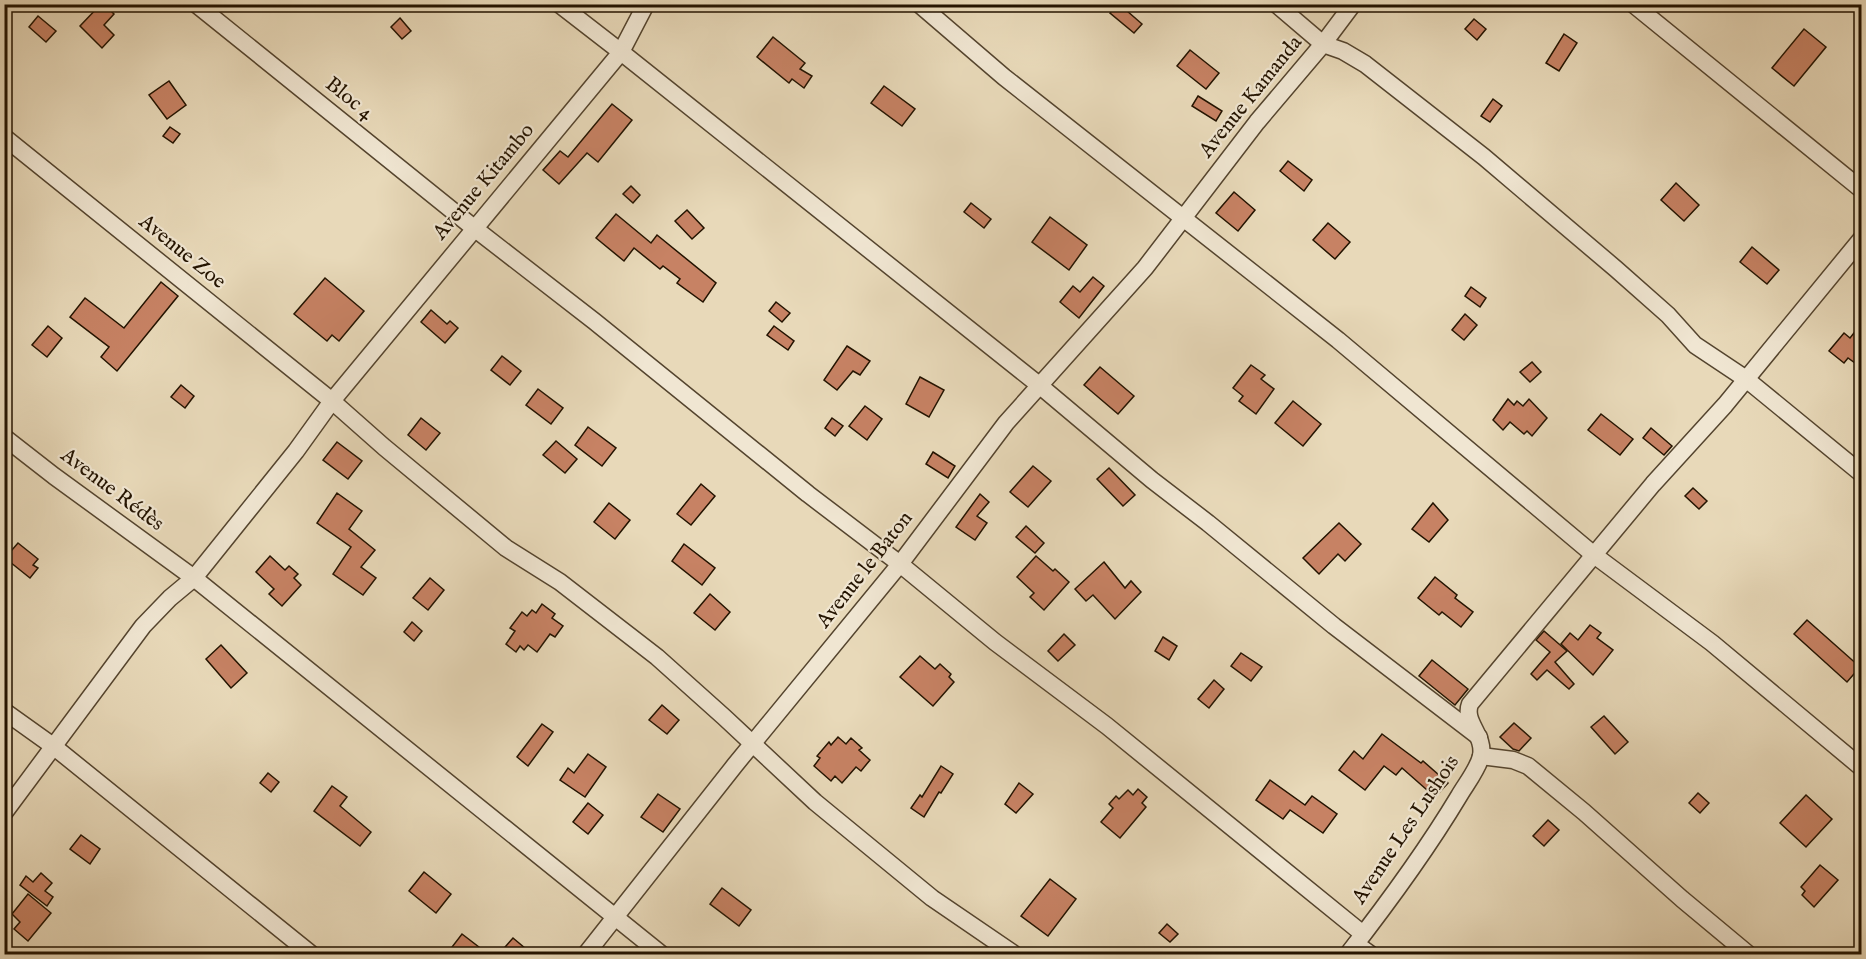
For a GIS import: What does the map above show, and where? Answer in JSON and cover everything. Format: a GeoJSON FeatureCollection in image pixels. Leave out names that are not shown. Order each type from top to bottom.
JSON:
{"type":"FeatureCollection","features":[{"type":"Feature","properties":{"kind":"street","name":"Bloc 4"},"geometry":{"type":"LineString","coordinates":[[196,4],[808,494],[900,564],[995,642],[1107,726],[1370,954]]}},
{"type":"Feature","properties":{"kind":"street"},"geometry":{"type":"LineString","coordinates":[[559,4],[1039,385],[1152,480],[1334,626],[1479,737]]}},
{"type":"Feature","properties":{"kind":"street","name":"Avenue Kitambo"},"geometry":{"type":"LineString","coordinates":[[4,813],[143,626],[170,598],[194,578],[296,451],[332,401],[621,52],[646,4]]}},
{"type":"Feature","properties":{"kind":"street"},"geometry":{"type":"LineString","coordinates":[[919,4],[1004,77],[1392,384],[1481,462],[1540,508],[1594,555],[1712,643],[1862,768]]}},
{"type":"Feature","properties":{"kind":"street"},"geometry":{"type":"LineString","coordinates":[[1276,4],[1323,44],[1343,51],[1365,64],[1484,157],[1668,315],[1695,345],[1746,379],[1862,474]]}},
{"type":"Feature","properties":{"kind":"street","name":"Avenue Kamanda"},"geometry":{"type":"LineString","coordinates":[[1182,217],[1353,4]]}},
{"type":"Feature","properties":{"kind":"street"},"geometry":{"type":"LineString","coordinates":[[1633,4],[1862,190]]}},
{"type":"Feature","properties":{"kind":"street","name":"Avenue Zoe"},"geometry":{"type":"LineString","coordinates":[[4,137],[332,401],[506,548],[560,582],[657,657],[815,802],[932,898],[1014,954]]}},
{"type":"Feature","properties":{"kind":"street","name":"Avenue le Baton"},"geometry":{"type":"LineString","coordinates":[[586,954],[900,564],[1006,423],[1145,268],[1182,217]]}},
{"type":"Feature","properties":{"kind":"street","name":"Avenue Les Lushois"},"geometry":{"type":"LineString","coordinates":[[1356,944],[1449,812],[1481,756],[1479,737],[1467,711],[1470,704],[1653,484],[1725,405],[1862,238]]}},
{"type":"Feature","properties":{"kind":"street","name":"Avenue Rédès"},"geometry":{"type":"LineString","coordinates":[[4,437],[194,578],[661,954]]}},
{"type":"Feature","properties":{"kind":"street"},"geometry":{"type":"LineString","coordinates":[[4,711],[53,746],[311,954]]}},
{"type":"Feature","properties":{"kind":"street"},"geometry":{"type":"LineString","coordinates":[[1481,756],[1513,760],[1528,766],[1748,954]]}},
{"type":"Feature","properties":{"kind":"building"},"geometry":{"type":"Polygon","coordinates":[[[101,4],[104,4],[114,14],[104,25],[114,35],[102,48],[80,26],[101,4]]]}},
{"type":"Feature","properties":{"kind":"building"},"geometry":{"type":"Polygon","coordinates":[[[1116,4],[1119,4],[1142,24],[1134,33],[1110,13],[1116,4]]]}},
{"type":"Feature","properties":{"kind":"building"},"geometry":{"type":"Polygon","coordinates":[[[38,16],[56,31],[46,42],[29,27],[38,16]]]}},
{"type":"Feature","properties":{"kind":"building"},"geometry":{"type":"Polygon","coordinates":[[[400,18],[411,31],[402,39],[391,27],[400,18]]]}},
{"type":"Feature","properties":{"kind":"building"},"geometry":{"type":"Polygon","coordinates":[[[1474,19],[1486,29],[1477,40],[1465,29],[1474,19]]]}},
{"type":"Feature","properties":{"kind":"building"},"geometry":{"type":"Polygon","coordinates":[[[1804,29],[1826,47],[1794,86],[1772,68],[1804,29]]]}},
{"type":"Feature","properties":{"kind":"building"},"geometry":{"type":"Polygon","coordinates":[[[1564,34],[1577,43],[1559,71],[1546,63],[1564,34]]]}},
{"type":"Feature","properties":{"kind":"building"},"geometry":{"type":"Polygon","coordinates":[[[773,37],[805,63],[800,69],[812,76],[804,88],[792,79],[789,83],[757,57],[773,37]]]}},
{"type":"Feature","properties":{"kind":"building"},"geometry":{"type":"Polygon","coordinates":[[[1190,50],[1219,73],[1206,89],[1177,66],[1190,50]]]}},
{"type":"Feature","properties":{"kind":"building"},"geometry":{"type":"Polygon","coordinates":[[[169,81],[186,105],[167,119],[149,95],[169,81]]]}},
{"type":"Feature","properties":{"kind":"building"},"geometry":{"type":"Polygon","coordinates":[[[884,86],[915,109],[902,126],[871,103],[884,86]]]}},
{"type":"Feature","properties":{"kind":"building"},"geometry":{"type":"Polygon","coordinates":[[[1198,96],[1222,111],[1216,121],[1192,106],[1198,96]]]}},
{"type":"Feature","properties":{"kind":"building"},"geometry":{"type":"Polygon","coordinates":[[[1493,99],[1502,106],[1490,122],[1481,116],[1493,99]]]}},
{"type":"Feature","properties":{"kind":"building"},"geometry":{"type":"Polygon","coordinates":[[[612,104],[632,120],[598,162],[587,153],[559,184],[543,170],[560,151],[568,157],[612,104]]]}},
{"type":"Feature","properties":{"kind":"building"},"geometry":{"type":"Polygon","coordinates":[[[170,127],[180,134],[173,143],[163,136],[170,127]]]}},
{"type":"Feature","properties":{"kind":"building"},"geometry":{"type":"Polygon","coordinates":[[[1288,161],[1312,180],[1304,191],[1280,171],[1288,161]]]}},
{"type":"Feature","properties":{"kind":"building"},"geometry":{"type":"Polygon","coordinates":[[[1676,183],[1699,205],[1684,221],[1661,200],[1676,183]]]}},
{"type":"Feature","properties":{"kind":"building"},"geometry":{"type":"Polygon","coordinates":[[[631,186],[640,195],[633,203],[623,194],[631,186]]]}},
{"type":"Feature","properties":{"kind":"building"},"geometry":{"type":"Polygon","coordinates":[[[1234,192],[1255,210],[1238,231],[1216,213],[1234,192]]]}},
{"type":"Feature","properties":{"kind":"building"},"geometry":{"type":"Polygon","coordinates":[[[971,203],[991,219],[984,228],[964,212],[971,203]]]}},
{"type":"Feature","properties":{"kind":"building"},"geometry":{"type":"Polygon","coordinates":[[[687,210],[704,228],[692,239],[675,221],[687,210]]]}},
{"type":"Feature","properties":{"kind":"building"},"geometry":{"type":"Polygon","coordinates":[[[616,214],[651,243],[657,235],[716,283],[703,302],[677,283],[680,279],[663,266],[660,269],[634,248],[624,261],[596,238],[616,214]]]}},
{"type":"Feature","properties":{"kind":"building"},"geometry":{"type":"Polygon","coordinates":[[[1050,217],[1087,245],[1069,270],[1032,242],[1050,217]]]}},
{"type":"Feature","properties":{"kind":"building"},"geometry":{"type":"Polygon","coordinates":[[[1328,223],[1350,242],[1335,259],[1313,240],[1328,223]]]}},
{"type":"Feature","properties":{"kind":"building"},"geometry":{"type":"Polygon","coordinates":[[[1752,247],[1779,270],[1767,284],[1740,262],[1752,247]]]}},
{"type":"Feature","properties":{"kind":"building"},"geometry":{"type":"Polygon","coordinates":[[[1093,277],[1104,286],[1079,318],[1060,302],[1073,286],[1080,292],[1093,277]]]}},
{"type":"Feature","properties":{"kind":"building"},"geometry":{"type":"Polygon","coordinates":[[[325,278],[364,311],[339,341],[332,335],[327,341],[294,314],[325,278]]]}},
{"type":"Feature","properties":{"kind":"building"},"geometry":{"type":"Polygon","coordinates":[[[161,282],[178,296],[117,371],[101,357],[109,347],[70,317],[85,298],[124,328],[161,282]]]}},
{"type":"Feature","properties":{"kind":"building"},"geometry":{"type":"Polygon","coordinates":[[[1471,287],[1486,298],[1480,307],[1465,296],[1471,287]]]}},
{"type":"Feature","properties":{"kind":"building"},"geometry":{"type":"Polygon","coordinates":[[[776,302],[790,313],[782,322],[769,311],[776,302]]]}},
{"type":"Feature","properties":{"kind":"building"},"geometry":{"type":"Polygon","coordinates":[[[431,310],[447,324],[450,321],[458,328],[445,343],[421,322],[431,310]]]}},
{"type":"Feature","properties":{"kind":"building"},"geometry":{"type":"Polygon","coordinates":[[[1465,314],[1477,325],[1464,340],[1452,330],[1465,314]]]}},
{"type":"Feature","properties":{"kind":"building"},"geometry":{"type":"Polygon","coordinates":[[[1862,323],[1862,368],[1848,358],[1844,363],[1829,351],[1844,333],[1850,338],[1862,323]]]}},
{"type":"Feature","properties":{"kind":"building"},"geometry":{"type":"Polygon","coordinates":[[[48,326],[62,338],[47,357],[32,345],[48,326]]]}},
{"type":"Feature","properties":{"kind":"building"},"geometry":{"type":"Polygon","coordinates":[[[774,326],[794,341],[788,350],[767,335],[774,326]]]}},
{"type":"Feature","properties":{"kind":"building"},"geometry":{"type":"Polygon","coordinates":[[[847,346],[870,361],[860,375],[853,371],[837,390],[824,380],[847,346]]]}},
{"type":"Feature","properties":{"kind":"building"},"geometry":{"type":"Polygon","coordinates":[[[502,356],[521,371],[510,385],[491,370],[502,356]]]}},
{"type":"Feature","properties":{"kind":"building"},"geometry":{"type":"Polygon","coordinates":[[[1532,362],[1541,372],[1530,382],[1520,372],[1532,362]]]}},
{"type":"Feature","properties":{"kind":"building"},"geometry":{"type":"Polygon","coordinates":[[[1251,365],[1265,375],[1261,379],[1274,389],[1256,414],[1239,401],[1243,396],[1233,388],[1251,365]]]}},
{"type":"Feature","properties":{"kind":"building"},"geometry":{"type":"Polygon","coordinates":[[[1100,367],[1134,396],[1118,414],[1084,385],[1100,367]]]}},
{"type":"Feature","properties":{"kind":"building"},"geometry":{"type":"Polygon","coordinates":[[[920,377],[944,390],[929,417],[906,404],[920,377]]]}},
{"type":"Feature","properties":{"kind":"building"},"geometry":{"type":"Polygon","coordinates":[[[181,385],[194,396],[185,408],[171,397],[181,385]]]}},
{"type":"Feature","properties":{"kind":"building"},"geometry":{"type":"Polygon","coordinates":[[[538,389],[563,408],[551,424],[526,405],[538,389]]]}},
{"type":"Feature","properties":{"kind":"building"},"geometry":{"type":"Polygon","coordinates":[[[1508,399],[1514,405],[1517,401],[1523,406],[1529,399],[1547,418],[1532,436],[1527,431],[1524,434],[1510,422],[1503,430],[1493,420],[1508,399]]]}},
{"type":"Feature","properties":{"kind":"building"},"geometry":{"type":"Polygon","coordinates":[[[1293,401],[1321,424],[1303,446],[1275,423],[1293,401]]]}},
{"type":"Feature","properties":{"kind":"building"},"geometry":{"type":"Polygon","coordinates":[[[865,406],[882,419],[867,440],[849,426],[865,406]]]}},
{"type":"Feature","properties":{"kind":"building"},"geometry":{"type":"Polygon","coordinates":[[[1601,414],[1633,439],[1620,455],[1588,430],[1601,414]]]}},
{"type":"Feature","properties":{"kind":"building"},"geometry":{"type":"Polygon","coordinates":[[[421,418],[440,433],[426,450],[408,435],[421,418]]]}},
{"type":"Feature","properties":{"kind":"building"},"geometry":{"type":"Polygon","coordinates":[[[832,418],[843,426],[835,436],[825,428],[832,418]]]}},
{"type":"Feature","properties":{"kind":"building"},"geometry":{"type":"Polygon","coordinates":[[[588,427],[616,448],[602,466],[575,445],[588,427]]]}},
{"type":"Feature","properties":{"kind":"building"},"geometry":{"type":"Polygon","coordinates":[[[1651,428],[1672,446],[1664,455],[1643,438],[1651,428]]]}},
{"type":"Feature","properties":{"kind":"building"},"geometry":{"type":"Polygon","coordinates":[[[556,441],[577,459],[565,473],[543,455],[556,441]]]}},
{"type":"Feature","properties":{"kind":"building"},"geometry":{"type":"Polygon","coordinates":[[[337,442],[362,461],[348,479],[323,460],[337,442]]]}},
{"type":"Feature","properties":{"kind":"building"},"geometry":{"type":"Polygon","coordinates":[[[933,452],[955,466],[948,478],[926,464],[933,452]]]}},
{"type":"Feature","properties":{"kind":"building"},"geometry":{"type":"Polygon","coordinates":[[[1033,466],[1051,481],[1028,507],[1010,492],[1033,466]]]}},
{"type":"Feature","properties":{"kind":"building"},"geometry":{"type":"Polygon","coordinates":[[[1109,468],[1135,495],[1123,506],[1097,479],[1109,468]]]}},
{"type":"Feature","properties":{"kind":"building"},"geometry":{"type":"Polygon","coordinates":[[[701,484],[715,496],[691,525],[677,514],[701,484]]]}},
{"type":"Feature","properties":{"kind":"building"},"geometry":{"type":"Polygon","coordinates":[[[1693,488],[1707,501],[1699,509],[1685,496],[1693,488]]]}},
{"type":"Feature","properties":{"kind":"building"},"geometry":{"type":"Polygon","coordinates":[[[337,493],[362,511],[349,529],[375,550],[361,567],[376,578],[363,595],[333,574],[351,547],[317,523],[337,493]]]}},
{"type":"Feature","properties":{"kind":"building"},"geometry":{"type":"Polygon","coordinates":[[[980,494],[989,502],[977,516],[987,523],[975,540],[956,527],[980,494]]]}},
{"type":"Feature","properties":{"kind":"building"},"geometry":{"type":"Polygon","coordinates":[[[609,503],[630,520],[615,539],[594,522],[609,503]]]}},
{"type":"Feature","properties":{"kind":"building"},"geometry":{"type":"Polygon","coordinates":[[[1433,503],[1448,520],[1429,542],[1412,529],[1433,503]]]}},
{"type":"Feature","properties":{"kind":"building"},"geometry":{"type":"Polygon","coordinates":[[[1339,523],[1361,544],[1345,561],[1338,554],[1319,574],[1303,558],[1339,523]]]}},
{"type":"Feature","properties":{"kind":"building"},"geometry":{"type":"Polygon","coordinates":[[[1026,526],[1044,543],[1035,553],[1016,537],[1026,526]]]}},
{"type":"Feature","properties":{"kind":"building"},"geometry":{"type":"Polygon","coordinates":[[[18,543],[38,559],[33,565],[38,568],[30,578],[5,558],[18,543]]]}},
{"type":"Feature","properties":{"kind":"building"},"geometry":{"type":"Polygon","coordinates":[[[684,544],[715,568],[702,585],[672,561],[684,544]]]}},
{"type":"Feature","properties":{"kind":"building"},"geometry":{"type":"Polygon","coordinates":[[[270,556],[285,570],[289,566],[298,574],[294,578],[301,585],[282,606],[269,594],[274,589],[256,572],[270,556]]]}},
{"type":"Feature","properties":{"kind":"building"},"geometry":{"type":"Polygon","coordinates":[[[1036,556],[1069,582],[1044,610],[1030,597],[1034,593],[1017,577],[1036,556]]]}},
{"type":"Feature","properties":{"kind":"building"},"geometry":{"type":"Polygon","coordinates":[[[1104,562],[1125,588],[1131,581],[1141,592],[1115,619],[1093,595],[1086,601],[1075,589],[1104,562]]]}},
{"type":"Feature","properties":{"kind":"building"},"geometry":{"type":"Polygon","coordinates":[[[1435,577],[1457,595],[1455,598],[1473,612],[1461,627],[1442,612],[1439,615],[1418,598],[1435,577]]]}},
{"type":"Feature","properties":{"kind":"building"},"geometry":{"type":"Polygon","coordinates":[[[430,578],[444,590],[428,610],[413,598],[430,578]]]}},
{"type":"Feature","properties":{"kind":"building"},"geometry":{"type":"Polygon","coordinates":[[[710,594],[730,612],[715,630],[694,613],[710,594]]]}},
{"type":"Feature","properties":{"kind":"building"},"geometry":{"type":"Polygon","coordinates":[[[542,604],[555,614],[552,618],[563,626],[555,637],[550,634],[537,652],[528,645],[524,650],[520,646],[516,652],[506,644],[515,631],[510,628],[522,612],[527,616],[532,610],[536,613],[542,604]]]}},
{"type":"Feature","properties":{"kind":"building"},"geometry":{"type":"Polygon","coordinates":[[[1807,620],[1860,667],[1847,682],[1794,634],[1807,620]]]}},
{"type":"Feature","properties":{"kind":"building"},"geometry":{"type":"Polygon","coordinates":[[[412,622],[422,631],[414,641],[404,632],[412,622]]]}},
{"type":"Feature","properties":{"kind":"building"},"geometry":{"type":"Polygon","coordinates":[[[1590,625],[1601,633],[1597,638],[1613,650],[1593,675],[1561,644],[1570,633],[1578,640],[1590,625]]]}},
{"type":"Feature","properties":{"kind":"building"},"geometry":{"type":"Polygon","coordinates":[[[1544,631],[1567,651],[1555,662],[1574,684],[1569,689],[1547,670],[1537,680],[1531,674],[1550,652],[1536,640],[1544,631]]]}},
{"type":"Feature","properties":{"kind":"building"},"geometry":{"type":"Polygon","coordinates":[[[1064,634],[1075,645],[1058,661],[1048,651],[1064,634]]]}},
{"type":"Feature","properties":{"kind":"building"},"geometry":{"type":"Polygon","coordinates":[[[1163,637],[1177,646],[1169,660],[1155,651],[1163,637]]]}},
{"type":"Feature","properties":{"kind":"building"},"geometry":{"type":"Polygon","coordinates":[[[221,645],[247,673],[231,688],[206,659],[221,645]]]}},
{"type":"Feature","properties":{"kind":"building"},"geometry":{"type":"Polygon","coordinates":[[[1241,653],[1262,667],[1251,681],[1231,666],[1241,653]]]}},
{"type":"Feature","properties":{"kind":"building"},"geometry":{"type":"Polygon","coordinates":[[[920,656],[935,669],[940,664],[951,674],[949,677],[954,682],[933,706],[900,677],[920,656]]]}},
{"type":"Feature","properties":{"kind":"building"},"geometry":{"type":"Polygon","coordinates":[[[1432,660],[1468,689],[1455,705],[1419,676],[1432,660]]]}},
{"type":"Feature","properties":{"kind":"building"},"geometry":{"type":"Polygon","coordinates":[[[1214,680],[1224,689],[1209,708],[1198,699],[1214,680]]]}},
{"type":"Feature","properties":{"kind":"building"},"geometry":{"type":"Polygon","coordinates":[[[662,705],[679,720],[667,734],[649,720],[662,705]]]}},
{"type":"Feature","properties":{"kind":"building"},"geometry":{"type":"Polygon","coordinates":[[[1604,716],[1628,742],[1615,754],[1591,727],[1604,716]]]}},
{"type":"Feature","properties":{"kind":"building"},"geometry":{"type":"Polygon","coordinates":[[[1514,723],[1531,738],[1519,751],[1513,749],[1500,737],[1514,723]]]}},
{"type":"Feature","properties":{"kind":"building"},"geometry":{"type":"Polygon","coordinates":[[[542,724],[553,732],[528,766],[517,757],[542,724]]]}},
{"type":"Feature","properties":{"kind":"building"},"geometry":{"type":"Polygon","coordinates":[[[1382,734],[1421,763],[1423,761],[1448,783],[1435,797],[1402,768],[1396,775],[1384,766],[1365,790],[1339,770],[1354,751],[1363,759],[1382,734]]]}},
{"type":"Feature","properties":{"kind":"building"},"geometry":{"type":"Polygon","coordinates":[[[838,737],[846,744],[851,738],[870,760],[861,771],[856,767],[842,783],[835,776],[831,781],[814,766],[820,758],[817,756],[829,742],[831,745],[838,737]]]}},
{"type":"Feature","properties":{"kind":"building"},"geometry":{"type":"Polygon","coordinates":[[[588,754],[606,767],[585,797],[560,780],[568,768],[574,773],[588,754]]]}},
{"type":"Feature","properties":{"kind":"building"},"geometry":{"type":"Polygon","coordinates":[[[941,766],[953,774],[924,817],[911,808],[920,795],[922,797],[941,766]]]}},
{"type":"Feature","properties":{"kind":"building"},"geometry":{"type":"Polygon","coordinates":[[[268,773],[279,782],[271,792],[260,783],[268,773]]]}},
{"type":"Feature","properties":{"kind":"building"},"geometry":{"type":"Polygon","coordinates":[[[1270,780],[1305,805],[1312,796],[1337,814],[1323,833],[1290,810],[1283,819],[1256,800],[1270,780]]]}},
{"type":"Feature","properties":{"kind":"building"},"geometry":{"type":"Polygon","coordinates":[[[1019,783],[1033,794],[1016,813],[1005,804],[1019,783]]]}},
{"type":"Feature","properties":{"kind":"building"},"geometry":{"type":"Polygon","coordinates":[[[332,786],[347,797],[340,806],[371,832],[360,846],[314,811],[332,786]]]}},
{"type":"Feature","properties":{"kind":"building"},"geometry":{"type":"Polygon","coordinates":[[[1138,789],[1147,797],[1142,803],[1146,807],[1120,838],[1101,822],[1113,808],[1109,804],[1116,796],[1119,799],[1128,790],[1133,795],[1138,789]]]}},
{"type":"Feature","properties":{"kind":"building"},"geometry":{"type":"Polygon","coordinates":[[[1698,793],[1709,803],[1700,813],[1689,803],[1698,793]]]}},
{"type":"Feature","properties":{"kind":"building"},"geometry":{"type":"Polygon","coordinates":[[[658,794],[680,809],[663,832],[641,817],[658,794]]]}},
{"type":"Feature","properties":{"kind":"building"},"geometry":{"type":"Polygon","coordinates":[[[1806,795],[1832,819],[1806,847],[1780,823],[1806,795]]]}},
{"type":"Feature","properties":{"kind":"building"},"geometry":{"type":"Polygon","coordinates":[[[588,803],[603,815],[588,834],[573,822],[588,803]]]}},
{"type":"Feature","properties":{"kind":"building"},"geometry":{"type":"Polygon","coordinates":[[[1548,820],[1559,830],[1544,846],[1533,836],[1548,820]]]}},
{"type":"Feature","properties":{"kind":"building"},"geometry":{"type":"Polygon","coordinates":[[[81,835],[100,849],[90,864],[70,849],[81,835]]]}},
{"type":"Feature","properties":{"kind":"building"},"geometry":{"type":"Polygon","coordinates":[[[1820,865],[1838,880],[1814,907],[1802,895],[1805,891],[1801,887],[1820,865]]]}},
{"type":"Feature","properties":{"kind":"building"},"geometry":{"type":"Polygon","coordinates":[[[424,872],[451,894],[436,913],[409,891],[424,872]]]}},
{"type":"Feature","properties":{"kind":"building"},"geometry":{"type":"Polygon","coordinates":[[[41,873],[52,883],[45,891],[53,897],[47,906],[20,885],[26,876],[33,882],[41,873]]]}},
{"type":"Feature","properties":{"kind":"building"},"geometry":{"type":"Polygon","coordinates":[[[1050,879],[1076,899],[1048,936],[1021,916],[1050,879]]]}},
{"type":"Feature","properties":{"kind":"building"},"geometry":{"type":"Polygon","coordinates":[[[722,888],[751,910],[739,926],[710,904],[722,888]]]}},
{"type":"Feature","properties":{"kind":"building"},"geometry":{"type":"Polygon","coordinates":[[[28,894],[51,913],[28,941],[14,929],[20,922],[12,914],[28,894]]]}},
{"type":"Feature","properties":{"kind":"building"},"geometry":{"type":"Polygon","coordinates":[[[1167,924],[1178,934],[1170,942],[1159,933],[1167,924]]]}},
{"type":"Feature","properties":{"kind":"building"},"geometry":{"type":"Polygon","coordinates":[[[462,934],[488,954],[462,954],[452,947],[462,934]]]}},
{"type":"Feature","properties":{"kind":"building"},"geometry":{"type":"Polygon","coordinates":[[[513,938],[532,954],[499,954],[513,938]]]}}]}
